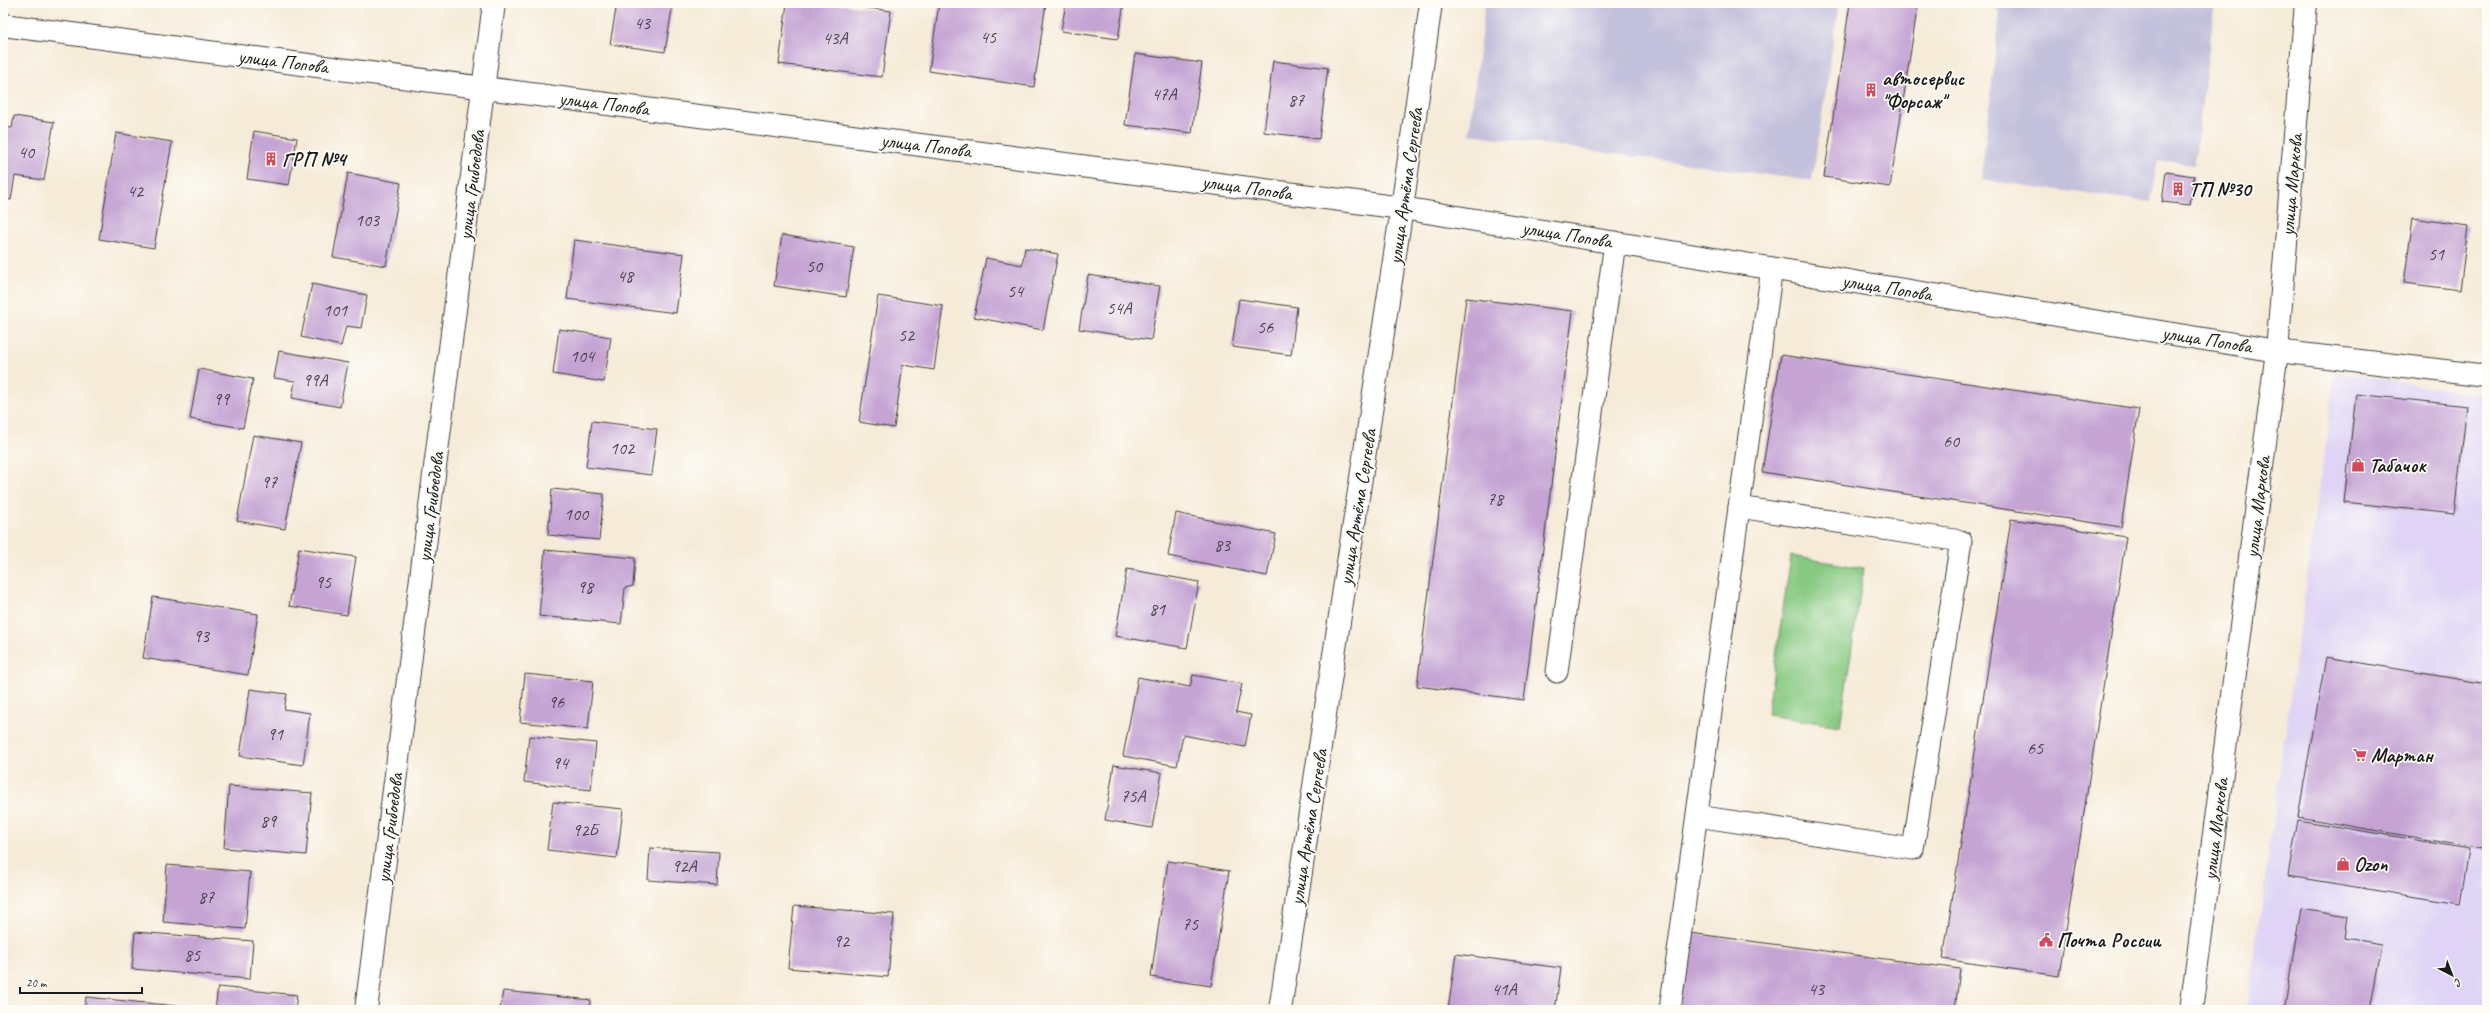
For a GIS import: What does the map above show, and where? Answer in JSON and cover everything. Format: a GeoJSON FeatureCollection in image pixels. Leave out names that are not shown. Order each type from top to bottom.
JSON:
{"type":"FeatureCollection","features":[{"type":"Feature","properties":{"kind":"street","name":"улица Грибоедова"},"geometry":{"type":"LineString","coordinates":[[366,1010],[494,3]]}},
{"type":"Feature","properties":{"kind":"street","name":"улица Артёма Сергеева"},"geometry":{"type":"LineString","coordinates":[[1280,1010],[1402,208],[1431,3]]}},
{"type":"Feature","properties":{"kind":"street","name":"улица Маркова"},"geometry":{"type":"LineString","coordinates":[[2191,1010],[2277,351],[2306,3]]}},
{"type":"Feature","properties":{"kind":"street","name":"улица Попова"},"geometry":{"type":"LineString","coordinates":[[3,24],[1402,208],[2277,351],[2487,376]]}},
{"type":"Feature","properties":{"kind":"lane"},"geometry":{"type":"LineString","coordinates":[[1557,672],[1615,242]]}},
{"type":"Feature","properties":{"kind":"lane"},"geometry":{"type":"LineString","coordinates":[[1670,1010],[1772,268]]}},
{"type":"Feature","properties":{"kind":"lane"},"geometry":{"type":"LineString","coordinates":[[1697,816],[1913,849],[1961,541],[1739,507]]}},
{"type":"Feature","properties":{"kind":"shaded area"},"geometry":{"type":"Polygon","coordinates":[[[1485,3],[1839,3],[1812,181],[1469,134],[1485,3]]]}},
{"type":"Feature","properties":{"kind":"shaded area"},"geometry":{"type":"Polygon","coordinates":[[[1986,3],[2215,3],[2194,165],[2159,160],[2151,202],[1981,180],[2000,10],[1986,3]]]}},
{"type":"Feature","properties":{"kind":"shaded area"},"geometry":{"type":"Polygon","coordinates":[[[2335,372],[2487,396],[2487,1010],[2247,1010],[2335,372]]]}},
{"type":"Feature","properties":{"kind":"green space"},"geometry":{"type":"Polygon","coordinates":[[[1791,556],[1864,568],[1840,726],[1767,715],[1791,556]]]}},
{"type":"Feature","properties":{"kind":"building"},"geometry":{"type":"Polygon","coordinates":[[[617,3],[673,3],[665,52],[610,44],[617,3]]]}},
{"type":"Feature","properties":{"kind":"building"},"geometry":{"type":"Polygon","coordinates":[[[787,3],[830,3],[891,11],[882,77],[779,64],[787,3]]]}},
{"type":"Feature","properties":{"kind":"building"},"geometry":{"type":"Polygon","coordinates":[[[939,3],[1046,3],[1034,87],[929,71],[939,3]]]}},
{"type":"Feature","properties":{"kind":"building"},"geometry":{"type":"Polygon","coordinates":[[[1066,3],[1124,3],[1118,39],[1061,31],[1066,3]]]}},
{"type":"Feature","properties":{"kind":"building","name":"автосервис \"Форсаж\""},"geometry":{"type":"Polygon","coordinates":[[[1850,3],[1918,3],[1890,187],[1824,177],[1850,3]]]}},
{"type":"Feature","properties":{"kind":"building"},"geometry":{"type":"Polygon","coordinates":[[[1135,54],[1202,63],[1192,133],[1125,125],[1135,54]]]}},
{"type":"Feature","properties":{"kind":"building"},"geometry":{"type":"Polygon","coordinates":[[[1273,61],[1328,68],[1319,139],[1264,132],[1273,61]]]}},
{"type":"Feature","properties":{"kind":"building"},"geometry":{"type":"Polygon","coordinates":[[[14,116],[54,122],[44,180],[15,176],[11,200],[3,199],[3,127],[12,128],[14,116]]]}},
{"type":"Feature","properties":{"kind":"building","name":"ГРП №4"},"geometry":{"type":"Polygon","coordinates":[[[254,131],[297,138],[289,185],[247,179],[254,131]]]}},
{"type":"Feature","properties":{"kind":"building"},"geometry":{"type":"Polygon","coordinates":[[[116,133],[172,142],[154,248],[99,239],[116,133]]]}},
{"type":"Feature","properties":{"kind":"building","name":"ТП №30"},"geometry":{"type":"Polygon","coordinates":[[[2166,172],[2194,176],[2190,205],[2162,202],[2166,172]]]}},
{"type":"Feature","properties":{"kind":"building"},"geometry":{"type":"Polygon","coordinates":[[[348,173],[401,183],[386,266],[333,257],[348,173]]]}},
{"type":"Feature","properties":{"kind":"building"},"geometry":{"type":"Polygon","coordinates":[[[2413,218],[2468,226],[2460,290],[2404,283],[2413,218]]]}},
{"type":"Feature","properties":{"kind":"building"},"geometry":{"type":"Polygon","coordinates":[[[782,235],[854,247],[846,297],[774,286],[782,235]]]}},
{"type":"Feature","properties":{"kind":"building"},"geometry":{"type":"Polygon","coordinates":[[[574,240],[684,254],[676,313],[567,299],[574,240]]]}},
{"type":"Feature","properties":{"kind":"building"},"geometry":{"type":"Polygon","coordinates":[[[1025,248],[1058,254],[1043,330],[974,317],[986,258],[1022,265],[1025,248]]]}},
{"type":"Feature","properties":{"kind":"building"},"geometry":{"type":"Polygon","coordinates":[[[1088,275],[1160,286],[1151,340],[1079,329],[1088,275]]]}},
{"type":"Feature","properties":{"kind":"building"},"geometry":{"type":"Polygon","coordinates":[[[312,284],[367,295],[361,328],[346,326],[341,346],[301,337],[312,284]]]}},
{"type":"Feature","properties":{"kind":"building"},"geometry":{"type":"Polygon","coordinates":[[[878,296],[943,306],[934,370],[903,365],[894,428],[859,422],[878,296]]]}},
{"type":"Feature","properties":{"kind":"building"},"geometry":{"type":"Polygon","coordinates":[[[1466,298],[1573,311],[1524,700],[1417,686],[1466,298]]]}},
{"type":"Feature","properties":{"kind":"building"},"geometry":{"type":"Polygon","coordinates":[[[1239,299],[1297,307],[1291,355],[1232,347],[1239,299]]]}},
{"type":"Feature","properties":{"kind":"building"},"geometry":{"type":"Polygon","coordinates":[[[559,329],[611,337],[604,382],[553,374],[559,329]]]}},
{"type":"Feature","properties":{"kind":"building"},"geometry":{"type":"Polygon","coordinates":[[[279,351],[348,363],[340,407],[292,398],[295,381],[274,378],[279,351]]]}},
{"type":"Feature","properties":{"kind":"building"},"geometry":{"type":"Polygon","coordinates":[[[1781,355],[2139,409],[2121,527],[1762,472],[1781,355]]]}},
{"type":"Feature","properties":{"kind":"building"},"geometry":{"type":"Polygon","coordinates":[[[199,369],[253,379],[243,428],[190,419],[199,369]]]}},
{"type":"Feature","properties":{"kind":"building"},"geometry":{"type":"Polygon","coordinates":[[[2356,394],[2467,406],[2454,514],[2344,502],[2356,394]]]}},
{"type":"Feature","properties":{"kind":"building"},"geometry":{"type":"Polygon","coordinates":[[[592,421],[657,429],[651,475],[586,467],[592,421]]]}},
{"type":"Feature","properties":{"kind":"building"},"geometry":{"type":"Polygon","coordinates":[[[253,435],[301,443],[285,529],[237,521],[253,435]]]}},
{"type":"Feature","properties":{"kind":"building"},"geometry":{"type":"Polygon","coordinates":[[[552,489],[604,494],[599,540],[548,535],[552,489]]]}},
{"type":"Feature","properties":{"kind":"building"},"geometry":{"type":"Polygon","coordinates":[[[1176,513],[1276,534],[1267,576],[1168,556],[1176,513]]]}},
{"type":"Feature","properties":{"kind":"building"},"geometry":{"type":"Polygon","coordinates":[[[2011,519],[2126,537],[2059,976],[1943,959],[2011,519]]]}},
{"type":"Feature","properties":{"kind":"building"},"geometry":{"type":"Polygon","coordinates":[[[299,548],[356,557],[347,615],[289,606],[299,548]]]}},
{"type":"Feature","properties":{"kind":"building"},"geometry":{"type":"Polygon","coordinates":[[[545,550],[635,558],[633,586],[625,588],[621,624],[539,616],[545,550]]]}},
{"type":"Feature","properties":{"kind":"building"},"geometry":{"type":"Polygon","coordinates":[[[1127,569],[1199,582],[1187,648],[1115,636],[1127,569]]]}},
{"type":"Feature","properties":{"kind":"building"},"geometry":{"type":"Polygon","coordinates":[[[153,597],[258,614],[248,675],[143,658],[153,597]]]}},
{"type":"Feature","properties":{"kind":"building"},"geometry":{"type":"Polygon","coordinates":[[[2326,657],[2487,684],[2487,850],[2298,817],[2326,657]]]}},
{"type":"Feature","properties":{"kind":"building"},"geometry":{"type":"Polygon","coordinates":[[[525,674],[593,681],[588,729],[520,722],[525,674]]]}},
{"type":"Feature","properties":{"kind":"building"},"geometry":{"type":"Polygon","coordinates":[[[1193,675],[1242,684],[1236,712],[1251,715],[1245,747],[1183,735],[1177,766],[1123,756],[1138,677],[1190,687],[1193,675]]]}},
{"type":"Feature","properties":{"kind":"building"},"geometry":{"type":"Polygon","coordinates":[[[250,689],[287,694],[284,709],[310,713],[303,765],[240,756],[250,689]]]}},
{"type":"Feature","properties":{"kind":"building"},"geometry":{"type":"Polygon","coordinates":[[[529,736],[596,743],[591,790],[524,782],[529,736]]]}},
{"type":"Feature","properties":{"kind":"building"},"geometry":{"type":"Polygon","coordinates":[[[1114,765],[1162,773],[1152,828],[1105,820],[1114,765]]]}},
{"type":"Feature","properties":{"kind":"building"},"geometry":{"type":"Polygon","coordinates":[[[229,786],[312,793],[306,855],[224,848],[229,786]]]}},
{"type":"Feature","properties":{"kind":"building"},"geometry":{"type":"Polygon","coordinates":[[[553,802],[623,809],[617,858],[547,850],[553,802]]]}},
{"type":"Feature","properties":{"kind":"building"},"geometry":{"type":"Polygon","coordinates":[[[2298,820],[2469,849],[2460,904],[2288,876],[2298,820]]]}},
{"type":"Feature","properties":{"kind":"building"},"geometry":{"type":"Polygon","coordinates":[[[650,848],[719,852],[717,885],[648,880],[650,848]]]}},
{"type":"Feature","properties":{"kind":"building"},"geometry":{"type":"Polygon","coordinates":[[[1168,861],[1229,871],[1211,986],[1151,977],[1168,861]]]}},
{"type":"Feature","properties":{"kind":"building"},"geometry":{"type":"Polygon","coordinates":[[[167,865],[250,872],[245,929],[163,922],[167,865]]]}},
{"type":"Feature","properties":{"kind":"building"},"geometry":{"type":"Polygon","coordinates":[[[794,906],[894,914],[888,977],[788,968],[794,906]]]}},
{"type":"Feature","properties":{"kind":"building"},"geometry":{"type":"Polygon","coordinates":[[[2301,908],[2348,916],[2345,938],[2382,944],[2370,1010],[2284,1010],[2301,908]]]}},
{"type":"Feature","properties":{"kind":"building"},"geometry":{"type":"Polygon","coordinates":[[[135,932],[253,941],[250,979],[132,969],[135,932]]]}},
{"type":"Feature","properties":{"kind":"building"},"geometry":{"type":"Polygon","coordinates":[[[1682,932],[1960,969],[1955,1010],[1671,1010],[1682,932]]]}},
{"type":"Feature","properties":{"kind":"building"},"geometry":{"type":"Polygon","coordinates":[[[1456,954],[1561,968],[1555,1010],[1448,1010],[1456,954]]]}},
{"type":"Feature","properties":{"kind":"building"},"geometry":{"type":"Polygon","coordinates":[[[218,987],[297,995],[295,1010],[215,1010],[218,987]]]}},
{"type":"Feature","properties":{"kind":"building"},"geometry":{"type":"Polygon","coordinates":[[[503,991],[591,1000],[590,1010],[500,1010],[503,991]]]}},
{"type":"Feature","properties":{"kind":"building"},"geometry":{"type":"Polygon","coordinates":[[[86,997],[176,1006],[176,1010],[84,1010],[86,997]]]}},
{"type":"Feature","properties":{"kind":"place","name":"автосервис \"Форсаж\""},"geometry":{"type":"Point","coordinates":[1871,90]}},
{"type":"Feature","properties":{"kind":"place","name":"ГРП №4"},"geometry":{"type":"Point","coordinates":[271,159]}},
{"type":"Feature","properties":{"kind":"place","name":"ТП №30"},"geometry":{"type":"Point","coordinates":[2178,189]}},
{"type":"Feature","properties":{"kind":"place","name":"Табачок"},"geometry":{"type":"Point","coordinates":[2358,465]}},
{"type":"Feature","properties":{"kind":"place","name":"Мартан"},"geometry":{"type":"Point","coordinates":[2360,755]}},
{"type":"Feature","properties":{"kind":"place","name":"Ozon"},"geometry":{"type":"Point","coordinates":[2343,864]}},
{"type":"Feature","properties":{"kind":"place","name":"Почта России"},"geometry":{"type":"Point","coordinates":[2046,940]}}]}
